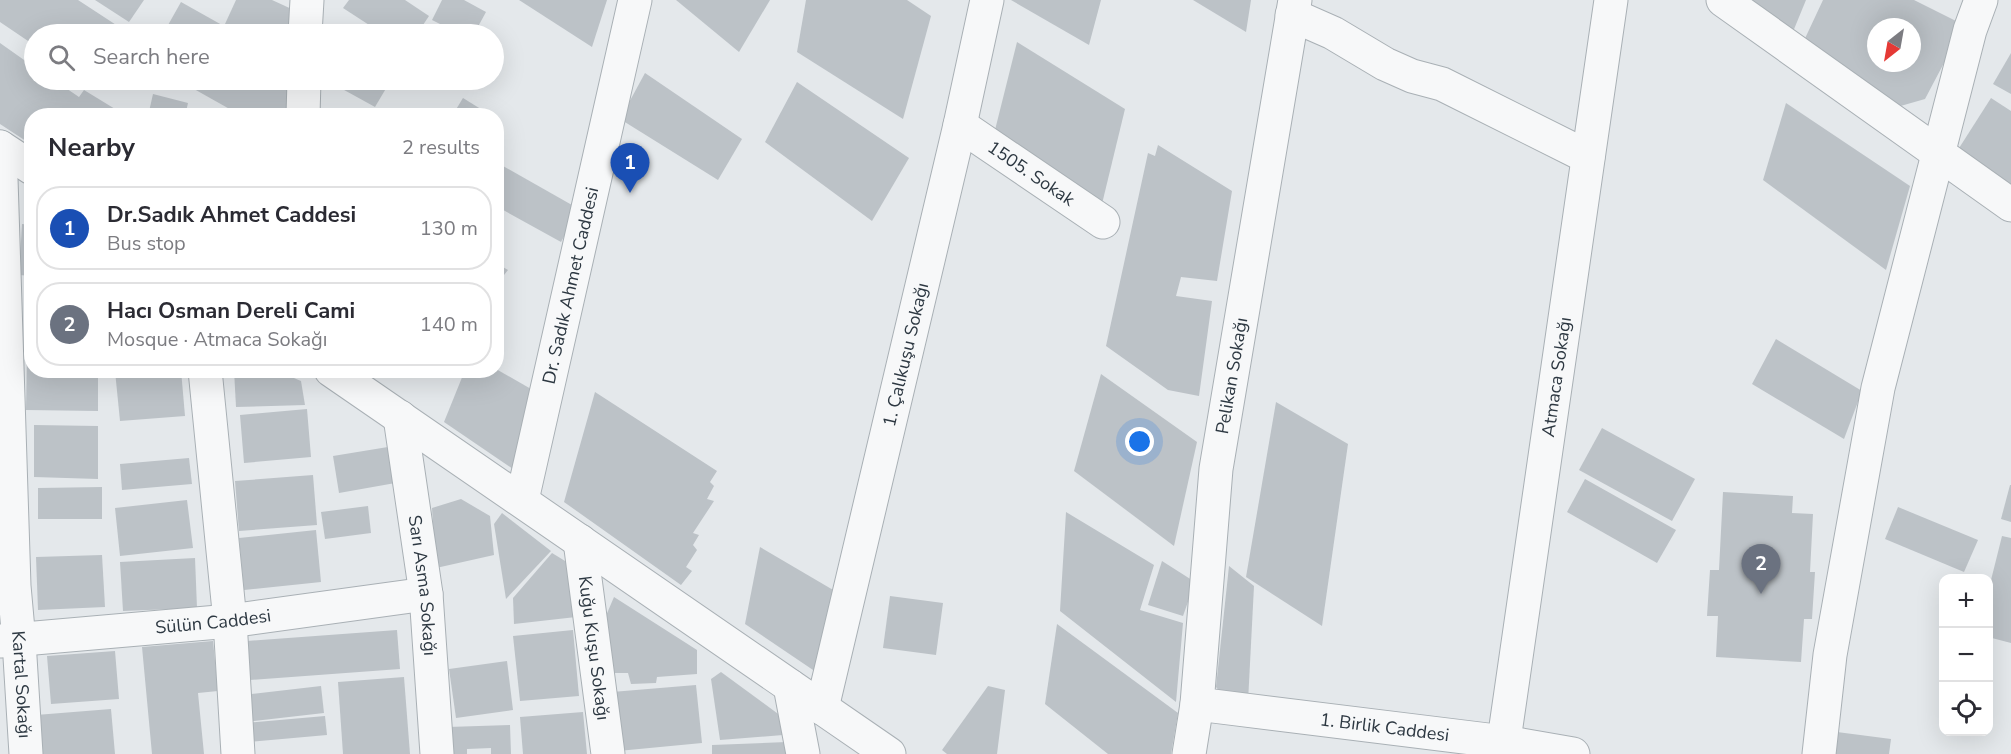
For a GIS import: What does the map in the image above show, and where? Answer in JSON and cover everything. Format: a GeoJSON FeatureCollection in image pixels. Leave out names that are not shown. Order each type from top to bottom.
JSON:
{"type":"FeatureCollection","features":[{"type":"Feature","properties":{"kind":"street"},"geometry":{"type":"LineString","coordinates":[[305,24],[307,0]]}},
{"type":"Feature","properties":{"kind":"street","name":"Dr. Sadık Ahmet Caddesi"},"geometry":{"type":"LineString","coordinates":[[522,500],[635,0]]}},
{"type":"Feature","properties":{"kind":"street","name":"1. Çalıkuşu Sokağı"},"geometry":{"type":"LineString","coordinates":[[822,708],[960,125],[987,0]]}},
{"type":"Feature","properties":{"kind":"street","name":"Atmaca Sokağı"},"geometry":{"type":"LineString","coordinates":[[1503,748],[1611,0]]}},
{"type":"Feature","properties":{"kind":"street"},"geometry":{"type":"LineString","coordinates":[[1723,0],[2011,205]]}},
{"type":"Feature","properties":{"kind":"street"},"geometry":{"type":"LineString","coordinates":[[1819,754],[1830,655],[1878,388],[1970,30],[1981,0]]}},
{"type":"Feature","properties":{"kind":"street"},"geometry":{"type":"LineString","coordinates":[[1293,8],[1384,64],[1412,76],[1442,84],[1588,157]]}},
{"type":"Feature","properties":{"kind":"street","name":"Pelikan Sokağı"},"geometry":{"type":"LineString","coordinates":[[1189,754],[1197,704],[1216,469],[1293,8]]}},
{"type":"Feature","properties":{"kind":"street"},"geometry":{"type":"LineString","coordinates":[[303,108],[304,90]]}},
{"type":"Feature","properties":{"kind":"street","name":"1505. Sokak"},"geometry":{"type":"LineString","coordinates":[[960,125],[1103,222]]}},
{"type":"Feature","properties":{"kind":"street"},"geometry":{"type":"LineString","coordinates":[[0,147],[24,163]]}},
{"type":"Feature","properties":{"kind":"street","name":"Kartal Sokağı"},"geometry":{"type":"LineString","coordinates":[[0,147],[14,586],[10,641],[26,754]]}},
{"type":"Feature","properties":{"kind":"street"},"geometry":{"type":"LineString","coordinates":[[206,378],[230,621],[238,754]]}},
{"type":"Feature","properties":{"kind":"street"},"geometry":{"type":"LineString","coordinates":[[344,378],[889,754]]}},
{"type":"Feature","properties":{"kind":"street","name":"Sarı Asma Sokağı"},"geometry":{"type":"LineString","coordinates":[[400,417],[426,594],[437,754]]}},
{"type":"Feature","properties":{"kind":"street","name":"Kuğu Kuşu Sokağı"},"geometry":{"type":"LineString","coordinates":[[580,541],[608,754]]}},
{"type":"Feature","properties":{"kind":"street","name":"Sülün Caddesi"},"geometry":{"type":"LineString","coordinates":[[10,641],[230,621],[426,594]]}},
{"type":"Feature","properties":{"kind":"street"},"geometry":{"type":"LineString","coordinates":[[790,686],[803,754]]}},
{"type":"Feature","properties":{"kind":"street","name":"1. Birlik Caddesi"},"geometry":{"type":"LineString","coordinates":[[1197,704],[1503,748],[1573,754]]}},
{"type":"Feature","properties":{"kind":"building"},"geometry":{"type":"Polygon","coordinates":[[[0,0],[78,0],[115,24],[24,24],[24,38],[0,22],[0,0]]]}},
{"type":"Feature","properties":{"kind":"building"},"geometry":{"type":"Polygon","coordinates":[[[95,0],[144,0],[129,22],[95,0]]]}},
{"type":"Feature","properties":{"kind":"building"},"geometry":{"type":"Polygon","coordinates":[[[236,0],[272,0],[296,11],[290,24],[225,24],[236,0]]]}},
{"type":"Feature","properties":{"kind":"building"},"geometry":{"type":"Polygon","coordinates":[[[349,0],[405,0],[429,16],[424,24],[368,24],[343,8],[349,0]]]}},
{"type":"Feature","properties":{"kind":"building"},"geometry":{"type":"Polygon","coordinates":[[[442,0],[464,0],[486,12],[479,24],[440,24],[432,20],[442,0]]]}},
{"type":"Feature","properties":{"kind":"building"},"geometry":{"type":"Polygon","coordinates":[[[519,0],[607,0],[592,47],[519,0]]]}},
{"type":"Feature","properties":{"kind":"building"},"geometry":{"type":"Polygon","coordinates":[[[676,0],[770,0],[739,52],[676,0]]]}},
{"type":"Feature","properties":{"kind":"building"},"geometry":{"type":"Polygon","coordinates":[[[806,0],[907,0],[931,16],[903,119],[797,52],[806,0]]]}},
{"type":"Feature","properties":{"kind":"building"},"geometry":{"type":"Polygon","coordinates":[[[1011,0],[1101,0],[1089,45],[1011,0]]]}},
{"type":"Feature","properties":{"kind":"building"},"geometry":{"type":"Polygon","coordinates":[[[1193,0],[1251,0],[1246,32],[1193,0]]]}},
{"type":"Feature","properties":{"kind":"building"},"geometry":{"type":"Polygon","coordinates":[[[1735,0],[1806,0],[1790,39],[1735,0]]]}},
{"type":"Feature","properties":{"kind":"building"},"geometry":{"type":"Polygon","coordinates":[[[1823,0],[1914,0],[1964,25],[1925,99],[1890,109],[1801,47],[1823,0]]]}},
{"type":"Feature","properties":{"kind":"building"},"geometry":{"type":"Polygon","coordinates":[[[181,2],[220,24],[169,24],[181,2]]]}},
{"type":"Feature","properties":{"kind":"building"},"geometry":{"type":"Polygon","coordinates":[[[1017,42],[1125,109],[1101,208],[994,134],[1017,42]]]}},
{"type":"Feature","properties":{"kind":"building"},"geometry":{"type":"Polygon","coordinates":[[[0,43],[24,60],[24,90],[69,90],[79,97],[84,90],[113,108],[24,108],[24,140],[0,124],[0,43]]]}},
{"type":"Feature","properties":{"kind":"building"},"geometry":{"type":"Polygon","coordinates":[[[2011,53],[2011,94],[1993,84],[2011,53]]]}},
{"type":"Feature","properties":{"kind":"building"},"geometry":{"type":"Polygon","coordinates":[[[645,73],[742,139],[718,180],[620,119],[645,73]]]}},
{"type":"Feature","properties":{"kind":"building"},"geometry":{"type":"Polygon","coordinates":[[[797,82],[909,158],[872,221],[765,142],[797,82]]]}},
{"type":"Feature","properties":{"kind":"building"},"geometry":{"type":"Polygon","coordinates":[[[196,90],[290,90],[289,108],[228,108],[196,90]]]}},
{"type":"Feature","properties":{"kind":"building"},"geometry":{"type":"Polygon","coordinates":[[[344,90],[385,90],[375,107],[344,90]]]}},
{"type":"Feature","properties":{"kind":"building"},"geometry":{"type":"Polygon","coordinates":[[[153,94],[188,103],[187,108],[150,108],[153,94]]]}},
{"type":"Feature","properties":{"kind":"building"},"geometry":{"type":"Polygon","coordinates":[[[463,98],[479,108],[457,108],[463,98]]]}},
{"type":"Feature","properties":{"kind":"building"},"geometry":{"type":"Polygon","coordinates":[[[1991,98],[2011,111],[2011,191],[1954,156],[1991,98]]]}},
{"type":"Feature","properties":{"kind":"building"},"geometry":{"type":"Polygon","coordinates":[[[1786,103],[1910,186],[1886,270],[1763,180],[1786,103]]]}},
{"type":"Feature","properties":{"kind":"building"},"geometry":{"type":"Polygon","coordinates":[[[1158,145],[1232,191],[1217,281],[1181,277],[1176,296],[1212,301],[1199,396],[1168,390],[1106,346],[1148,153],[1155,156],[1158,145]]]}},
{"type":"Feature","properties":{"kind":"building"},"geometry":{"type":"Polygon","coordinates":[[[504,167],[579,209],[561,242],[504,210],[504,167]]]}},
{"type":"Feature","properties":{"kind":"building"},"geometry":{"type":"Polygon","coordinates":[[[22,224],[24,224],[24,275],[19,275],[22,224]]]}},
{"type":"Feature","properties":{"kind":"building"},"geometry":{"type":"Polygon","coordinates":[[[1776,339],[1862,391],[1844,439],[1752,384],[1776,339]]]}},
{"type":"Feature","properties":{"kind":"building"},"geometry":{"type":"Polygon","coordinates":[[[504,374],[538,393],[513,469],[444,422],[462,378],[504,378],[504,374]]]}},
{"type":"Feature","properties":{"kind":"building"},"geometry":{"type":"Polygon","coordinates":[[[1101,374],[1197,442],[1174,546],[1074,471],[1101,374]]]}},
{"type":"Feature","properties":{"kind":"building"},"geometry":{"type":"Polygon","coordinates":[[[27,378],[98,378],[98,411],[26,410],[27,378]]]}},
{"type":"Feature","properties":{"kind":"building"},"geometry":{"type":"Polygon","coordinates":[[[116,378],[182,378],[185,416],[120,421],[116,378]]]}},
{"type":"Feature","properties":{"kind":"building"},"geometry":{"type":"Polygon","coordinates":[[[234,378],[294,378],[301,381],[305,405],[236,407],[234,378]]]}},
{"type":"Feature","properties":{"kind":"building"},"geometry":{"type":"Polygon","coordinates":[[[595,392],[717,471],[710,482],[714,486],[707,499],[714,501],[693,533],[699,535],[693,545],[697,550],[686,567],[692,571],[681,585],[564,502],[595,392]]]}},
{"type":"Feature","properties":{"kind":"building"},"geometry":{"type":"Polygon","coordinates":[[[1276,402],[1348,444],[1322,626],[1246,577],[1276,402]]]}},
{"type":"Feature","properties":{"kind":"building"},"geometry":{"type":"Polygon","coordinates":[[[307,409],[311,457],[244,463],[240,415],[307,409]]]}},
{"type":"Feature","properties":{"kind":"building"},"geometry":{"type":"Polygon","coordinates":[[[34,425],[98,426],[98,479],[34,477],[34,425]]]}},
{"type":"Feature","properties":{"kind":"building"},"geometry":{"type":"Polygon","coordinates":[[[1602,428],[1695,479],[1672,521],[1579,470],[1602,428]]]}},
{"type":"Feature","properties":{"kind":"building"},"geometry":{"type":"Polygon","coordinates":[[[394,446],[401,482],[339,493],[333,456],[394,446]]]}},
{"type":"Feature","properties":{"kind":"building"},"geometry":{"type":"Polygon","coordinates":[[[189,458],[192,484],[122,490],[120,464],[189,458]]]}},
{"type":"Feature","properties":{"kind":"building"},"geometry":{"type":"Polygon","coordinates":[[[313,475],[317,525],[239,531],[235,481],[313,475]]]}},
{"type":"Feature","properties":{"kind":"building"},"geometry":{"type":"Polygon","coordinates":[[[1585,479],[1676,530],[1657,563],[1567,512],[1585,479]]]}},
{"type":"Feature","properties":{"kind":"building"},"geometry":{"type":"Polygon","coordinates":[[[2011,485],[2011,522],[2001,519],[2011,485]]]}},
{"type":"Feature","properties":{"kind":"building"},"geometry":{"type":"Polygon","coordinates":[[[102,487],[102,519],[38,519],[38,488],[102,487]]]}},
{"type":"Feature","properties":{"kind":"building"},"geometry":{"type":"Polygon","coordinates":[[[1723,492],[1793,496],[1792,513],[1813,514],[1810,572],[1815,572],[1812,619],[1804,619],[1801,662],[1716,657],[1718,616],[1707,616],[1710,570],[1719,570],[1723,492]]]}},
{"type":"Feature","properties":{"kind":"building"},"geometry":{"type":"Polygon","coordinates":[[[461,499],[490,516],[494,555],[436,568],[432,508],[461,499]]]}},
{"type":"Feature","properties":{"kind":"building"},"geometry":{"type":"Polygon","coordinates":[[[187,500],[193,548],[120,556],[115,508],[187,500]]]}},
{"type":"Feature","properties":{"kind":"building"},"geometry":{"type":"Polygon","coordinates":[[[368,506],[371,533],[325,539],[321,512],[368,506]]]}},
{"type":"Feature","properties":{"kind":"building"},"geometry":{"type":"Polygon","coordinates":[[[1898,507],[1978,540],[1964,572],[1885,539],[1898,507]]]}},
{"type":"Feature","properties":{"kind":"building"},"geometry":{"type":"Polygon","coordinates":[[[1066,512],[1154,565],[1140,610],[1183,623],[1176,702],[1060,611],[1066,512]]]}},
{"type":"Feature","properties":{"kind":"building"},"geometry":{"type":"Polygon","coordinates":[[[502,513],[551,551],[506,599],[494,524],[502,513]]]}},
{"type":"Feature","properties":{"kind":"building"},"geometry":{"type":"Polygon","coordinates":[[[316,530],[321,582],[244,590],[239,538],[316,530]]]}},
{"type":"Feature","properties":{"kind":"building"},"geometry":{"type":"Polygon","coordinates":[[[2002,536],[2011,538],[2011,643],[1993,638],[1992,574],[2002,536]]]}},
{"type":"Feature","properties":{"kind":"building"},"geometry":{"type":"Polygon","coordinates":[[[760,547],[840,594],[816,672],[745,624],[760,547]]]}},
{"type":"Feature","properties":{"kind":"building"},"geometry":{"type":"Polygon","coordinates":[[[552,553],[570,564],[576,617],[514,624],[513,598],[552,553]]]}},
{"type":"Feature","properties":{"kind":"building"},"geometry":{"type":"Polygon","coordinates":[[[102,555],[105,607],[38,610],[36,557],[102,555]]]}},
{"type":"Feature","properties":{"kind":"building"},"geometry":{"type":"Polygon","coordinates":[[[195,558],[197,608],[123,611],[120,562],[195,558]]]}},
{"type":"Feature","properties":{"kind":"building"},"geometry":{"type":"Polygon","coordinates":[[[1162,561],[1195,582],[1183,616],[1148,605],[1162,561]]]}},
{"type":"Feature","properties":{"kind":"building"},"geometry":{"type":"Polygon","coordinates":[[[1229,566],[1254,586],[1248,702],[1226,700],[1216,687],[1229,566]]]}},
{"type":"Feature","properties":{"kind":"building"},"geometry":{"type":"Polygon","coordinates":[[[890,596],[943,603],[936,655],[883,648],[890,596]]]}},
{"type":"Feature","properties":{"kind":"building"},"geometry":{"type":"Polygon","coordinates":[[[614,597],[697,650],[697,674],[657,677],[656,683],[631,684],[628,673],[613,673],[605,618],[614,597]]]}},
{"type":"Feature","properties":{"kind":"building"},"geometry":{"type":"Polygon","coordinates":[[[1057,624],[1178,713],[1171,754],[1108,754],[1045,704],[1057,624]]]}},
{"type":"Feature","properties":{"kind":"building"},"geometry":{"type":"Polygon","coordinates":[[[397,630],[400,669],[250,680],[247,641],[397,630]]]}},
{"type":"Feature","properties":{"kind":"building"},"geometry":{"type":"Polygon","coordinates":[[[573,630],[579,696],[520,701],[513,636],[573,630]]]}},
{"type":"Feature","properties":{"kind":"building"},"geometry":{"type":"Polygon","coordinates":[[[213,641],[218,691],[198,693],[204,754],[152,754],[142,647],[213,641]]]}},
{"type":"Feature","properties":{"kind":"building"},"geometry":{"type":"Polygon","coordinates":[[[115,651],[119,699],[51,704],[47,656],[115,651]]]}},
{"type":"Feature","properties":{"kind":"building"},"geometry":{"type":"Polygon","coordinates":[[[507,661],[513,710],[456,718],[449,669],[507,661]]]}},
{"type":"Feature","properties":{"kind":"building"},"geometry":{"type":"Polygon","coordinates":[[[721,672],[785,719],[783,735],[720,740],[711,679],[721,672]]]}},
{"type":"Feature","properties":{"kind":"building"},"geometry":{"type":"Polygon","coordinates":[[[404,677],[410,754],[343,754],[338,682],[404,677]]]}},
{"type":"Feature","properties":{"kind":"building"},"geometry":{"type":"Polygon","coordinates":[[[696,685],[702,743],[618,751],[612,692],[696,685]]]}},
{"type":"Feature","properties":{"kind":"building"},"geometry":{"type":"Polygon","coordinates":[[[321,686],[324,713],[246,722],[242,695],[321,686]]]}},
{"type":"Feature","properties":{"kind":"building"},"geometry":{"type":"Polygon","coordinates":[[[988,686],[1005,690],[997,754],[947,754],[942,750],[988,686]]]}},
{"type":"Feature","properties":{"kind":"building"},"geometry":{"type":"Polygon","coordinates":[[[111,709],[115,754],[40,754],[36,715],[111,709]]]}},
{"type":"Feature","properties":{"kind":"building"},"geometry":{"type":"Polygon","coordinates":[[[583,712],[587,754],[523,754],[520,717],[583,712]]]}},
{"type":"Feature","properties":{"kind":"building"},"geometry":{"type":"Polygon","coordinates":[[[325,716],[327,735],[247,742],[245,723],[325,716]]]}},
{"type":"Feature","properties":{"kind":"building"},"geometry":{"type":"Polygon","coordinates":[[[510,725],[511,754],[491,754],[491,748],[467,749],[467,754],[449,754],[448,727],[510,725]]]}},
{"type":"Feature","properties":{"kind":"building"},"geometry":{"type":"Polygon","coordinates":[[[1837,732],[1891,739],[1889,754],[1834,754],[1837,732]]]}},
{"type":"Feature","properties":{"kind":"building"},"geometry":{"type":"Polygon","coordinates":[[[787,742],[788,754],[712,754],[712,745],[787,742]]]}},
{"type":"Feature","properties":{"kind":"place","name":"Dr.Sadık Ahmet Caddesi"},"geometry":{"type":"Point","coordinates":[630,193]}},
{"type":"Feature","properties":{"kind":"place","name":"Hacı Osman Dereli Cami"},"geometry":{"type":"Point","coordinates":[1761,594]}}]}
